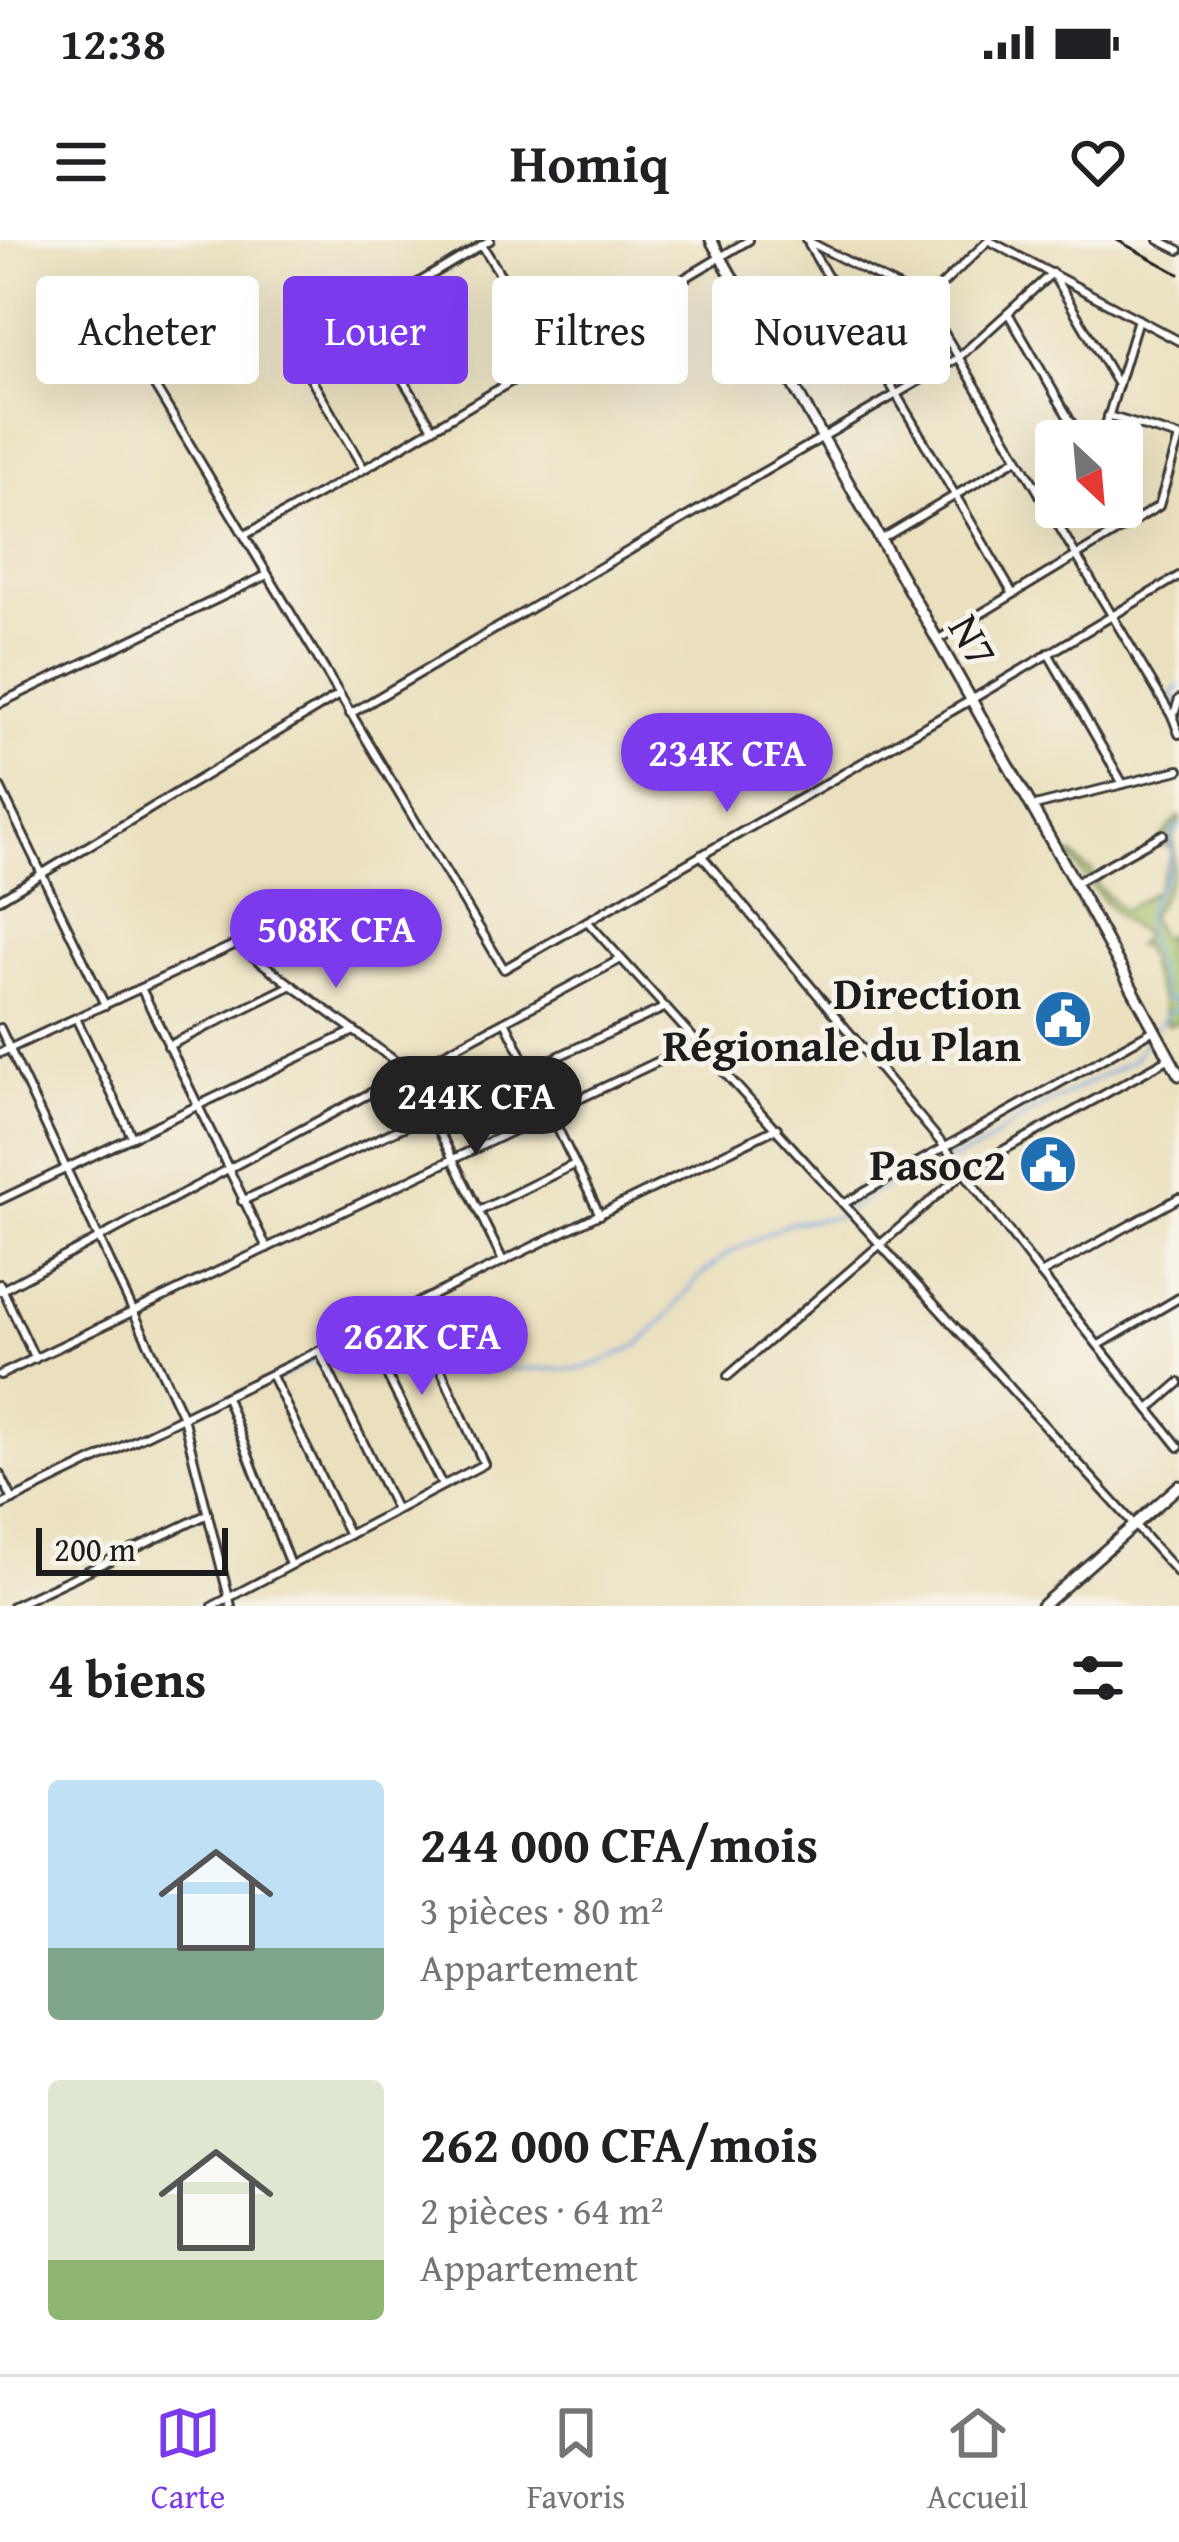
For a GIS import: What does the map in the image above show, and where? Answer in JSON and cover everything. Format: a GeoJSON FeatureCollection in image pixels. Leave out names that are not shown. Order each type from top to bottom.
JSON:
{"type":"FeatureCollection","features":[{"type":"Feature","properties":{"kind":"main road","name":"N7"},"geometry":{"type":"LineString","coordinates":[[711,240],[1179,1075]]}},
{"type":"Feature","properties":{"kind":"main road"},"geometry":{"type":"LineString","coordinates":[[1042,1606],[1179,1486]]}},
{"type":"Feature","properties":{"kind":"street"},"geometry":{"type":"LineString","coordinates":[[688,277],[749,240]]}},
{"type":"Feature","properties":{"kind":"street"},"geometry":{"type":"LineString","coordinates":[[806,240],[875,276]]}},
{"type":"Feature","properties":{"kind":"street"},"geometry":{"type":"LineString","coordinates":[[806,240],[1013,594]]}},
{"type":"Feature","properties":{"kind":"street"},"geometry":{"type":"LineString","coordinates":[[950,277],[988,240],[1179,341]]}},
{"type":"Feature","properties":{"kind":"street"},"geometry":{"type":"LineString","coordinates":[[1159,240],[1179,250]]}},
{"type":"Feature","properties":{"kind":"street"},"geometry":{"type":"LineString","coordinates":[[429,276],[486,242],[505,276]]}},
{"type":"Feature","properties":{"kind":"street"},"geometry":{"type":"LineString","coordinates":[[350,715],[958,358],[1052,273]]}},
{"type":"Feature","properties":{"kind":"street"},"geometry":{"type":"LineString","coordinates":[[1052,273],[1118,385]]}},
{"type":"Feature","properties":{"kind":"street"},"geometry":{"type":"LineString","coordinates":[[1008,313],[1070,420]]}},
{"type":"Feature","properties":{"kind":"street"},"geometry":{"type":"LineString","coordinates":[[1107,420],[1138,319]]}},
{"type":"Feature","properties":{"kind":"street"},"geometry":{"type":"LineString","coordinates":[[950,344],[1035,487]]}},
{"type":"Feature","properties":{"kind":"street"},"geometry":{"type":"LineString","coordinates":[[153,384],[504,969],[1179,576]]}},
{"type":"Feature","properties":{"kind":"street"},"geometry":{"type":"LineString","coordinates":[[314,384],[364,469]]}},
{"type":"Feature","properties":{"kind":"street"},"geometry":{"type":"LineString","coordinates":[[406,384],[433,428]]}},
{"type":"Feature","properties":{"kind":"street"},"geometry":{"type":"LineString","coordinates":[[244,536],[507,384]]}},
{"type":"Feature","properties":{"kind":"street"},"geometry":{"type":"LineString","coordinates":[[936,641],[1159,506],[1179,437],[1108,416]]}},
{"type":"Feature","properties":{"kind":"street"},"geometry":{"type":"LineString","coordinates":[[880,540],[1018,458]]}},
{"type":"Feature","properties":{"kind":"street"},"geometry":{"type":"LineString","coordinates":[[1059,528],[1179,734]]}},
{"type":"Feature","properties":{"kind":"street"},"geometry":{"type":"LineString","coordinates":[[0,703],[267,574]]}},
{"type":"Feature","properties":{"kind":"street"},"geometry":{"type":"LineString","coordinates":[[1048,652],[1123,784]]}},
{"type":"Feature","properties":{"kind":"street"},"geometry":{"type":"LineString","coordinates":[[0,899],[338,695]]}},
{"type":"Feature","properties":{"kind":"street"},"geometry":{"type":"LineString","coordinates":[[1173,718],[1179,700]]}},
{"type":"Feature","properties":{"kind":"street"},"geometry":{"type":"LineString","coordinates":[[1031,807],[1179,770]]}},
{"type":"Feature","properties":{"kind":"street"},"geometry":{"type":"LineString","coordinates":[[0,787],[104,1005]]}},
{"type":"Feature","properties":{"kind":"street"},"geometry":{"type":"LineString","coordinates":[[1075,883],[1163,835]]}},
{"type":"Feature","properties":{"kind":"street"},"geometry":{"type":"LineString","coordinates":[[700,855],[944,1146],[1179,1447]]}},
{"type":"Feature","properties":{"kind":"street"},"geometry":{"type":"LineString","coordinates":[[587,921],[1179,1574]]}},
{"type":"Feature","properties":{"kind":"street"},"geometry":{"type":"LineString","coordinates":[[0,1053],[236,944],[410,1072],[503,1262]]}},
{"type":"Feature","properties":{"kind":"street"},"geometry":{"type":"LineString","coordinates":[[35,1359],[1,1288],[622,958]]}},
{"type":"Feature","properties":{"kind":"street"},"geometry":{"type":"LineString","coordinates":[[168,1046],[292,985]]}},
{"type":"Feature","properties":{"kind":"street"},"geometry":{"type":"LineString","coordinates":[[141,988],[267,1248]]}},
{"type":"Feature","properties":{"kind":"street"},"geometry":{"type":"LineString","coordinates":[[242,1201],[667,1007]]}},
{"type":"Feature","properties":{"kind":"street"},"geometry":{"type":"LineString","coordinates":[[76,1018],[132,1137]]}},
{"type":"Feature","properties":{"kind":"street"},"geometry":{"type":"LineString","coordinates":[[506,1021],[600,1215]]}},
{"type":"Feature","properties":{"kind":"street"},"geometry":{"type":"LineString","coordinates":[[0,1028],[183,1417],[230,1602]]}},
{"type":"Feature","properties":{"kind":"street"},"geometry":{"type":"LineString","coordinates":[[845,1203],[1154,1030]]}},
{"type":"Feature","properties":{"kind":"street"},"geometry":{"type":"LineString","coordinates":[[0,1200],[354,1031]]}},
{"type":"Feature","properties":{"kind":"street"},"geometry":{"type":"LineString","coordinates":[[0,1376],[699,1042]]}},
{"type":"Feature","properties":{"kind":"street"},"geometry":{"type":"LineString","coordinates":[[728,1376],[964,1172],[1170,1058]]}},
{"type":"Feature","properties":{"kind":"street"},"geometry":{"type":"LineString","coordinates":[[0,1506],[777,1128]]}},
{"type":"Feature","properties":{"kind":"street"},"geometry":{"type":"LineString","coordinates":[[479,1211],[575,1164]]}},
{"type":"Feature","properties":{"kind":"street"},"geometry":{"type":"LineString","coordinates":[[1041,1274],[1179,1198]]}},
{"type":"Feature","properties":{"kind":"street"},"geometry":{"type":"LineString","coordinates":[[1098,1345],[1179,1298]]}},
{"type":"Feature","properties":{"kind":"street"},"geometry":{"type":"LineString","coordinates":[[213,1606],[230,1602],[290,1565],[484,1464],[412,1306]]}},
{"type":"Feature","properties":{"kind":"street"},"geometry":{"type":"LineString","coordinates":[[364,1329],[442,1485]]}},
{"type":"Feature","properties":{"kind":"street"},"geometry":{"type":"LineString","coordinates":[[320,1351],[395,1510]]}},
{"type":"Feature","properties":{"kind":"street"},"geometry":{"type":"LineString","coordinates":[[272,1375],[349,1535]]}},
{"type":"Feature","properties":{"kind":"street"},"geometry":{"type":"LineString","coordinates":[[1149,1409],[1179,1383]]}},
{"type":"Feature","properties":{"kind":"street"},"geometry":{"type":"LineString","coordinates":[[226,1396],[290,1565]]}},
{"type":"Feature","properties":{"kind":"street"},"geometry":{"type":"LineString","coordinates":[[0,1474],[13,1500]]}},
{"type":"Feature","properties":{"kind":"street"},"geometry":{"type":"LineString","coordinates":[[13,1606],[208,1514]]}},
{"type":"Feature","properties":{"kind":"green space"},"geometry":{"type":"Polygon","coordinates":[[[1179,817],[1172,837],[1174,860],[1170,880],[1149,917],[1162,939],[1170,935],[1166,964],[1179,977],[1179,1022],[1167,1025],[1144,947],[1136,945],[1142,942],[1143,933],[1113,910],[1069,856],[1091,870],[1099,887],[1123,911],[1156,891],[1173,852],[1163,845],[1162,837],[1179,817]]]}},
{"type":"Feature","properties":{"kind":"waterway"},"geometry":{"type":"LineString","coordinates":[[1179,686],[1172,695],[1179,709]]}},
{"type":"Feature","properties":{"kind":"waterway"},"geometry":{"type":"LineString","coordinates":[[1179,825],[1169,838],[1168,870],[1146,915],[1149,944],[1166,1000],[1179,1002]]}},
{"type":"Feature","properties":{"kind":"waterway"},"geometry":{"type":"LineString","coordinates":[[1155,1029],[1179,1006]]}},
{"type":"Feature","properties":{"kind":"waterway"},"geometry":{"type":"LineString","coordinates":[[242,1393],[336,1348],[374,1340],[422,1340],[475,1362],[518,1369],[581,1369],[599,1363],[639,1345],[725,1255],[789,1223],[837,1217],[876,1191],[979,1149],[1028,1114],[1133,1060],[1150,1036]]}},
{"type":"Feature","properties":{"kind":"railway"},"geometry":{"type":"LineString","coordinates":[[1117,240],[1179,274]]}},
{"type":"Feature","properties":{"kind":"place","name":"Direction Régionale du Plan"},"geometry":{"type":"Point","coordinates":[1063,1019]}},
{"type":"Feature","properties":{"kind":"place","name":"Pasoc2"},"geometry":{"type":"Point","coordinates":[1048,1164]}}]}
